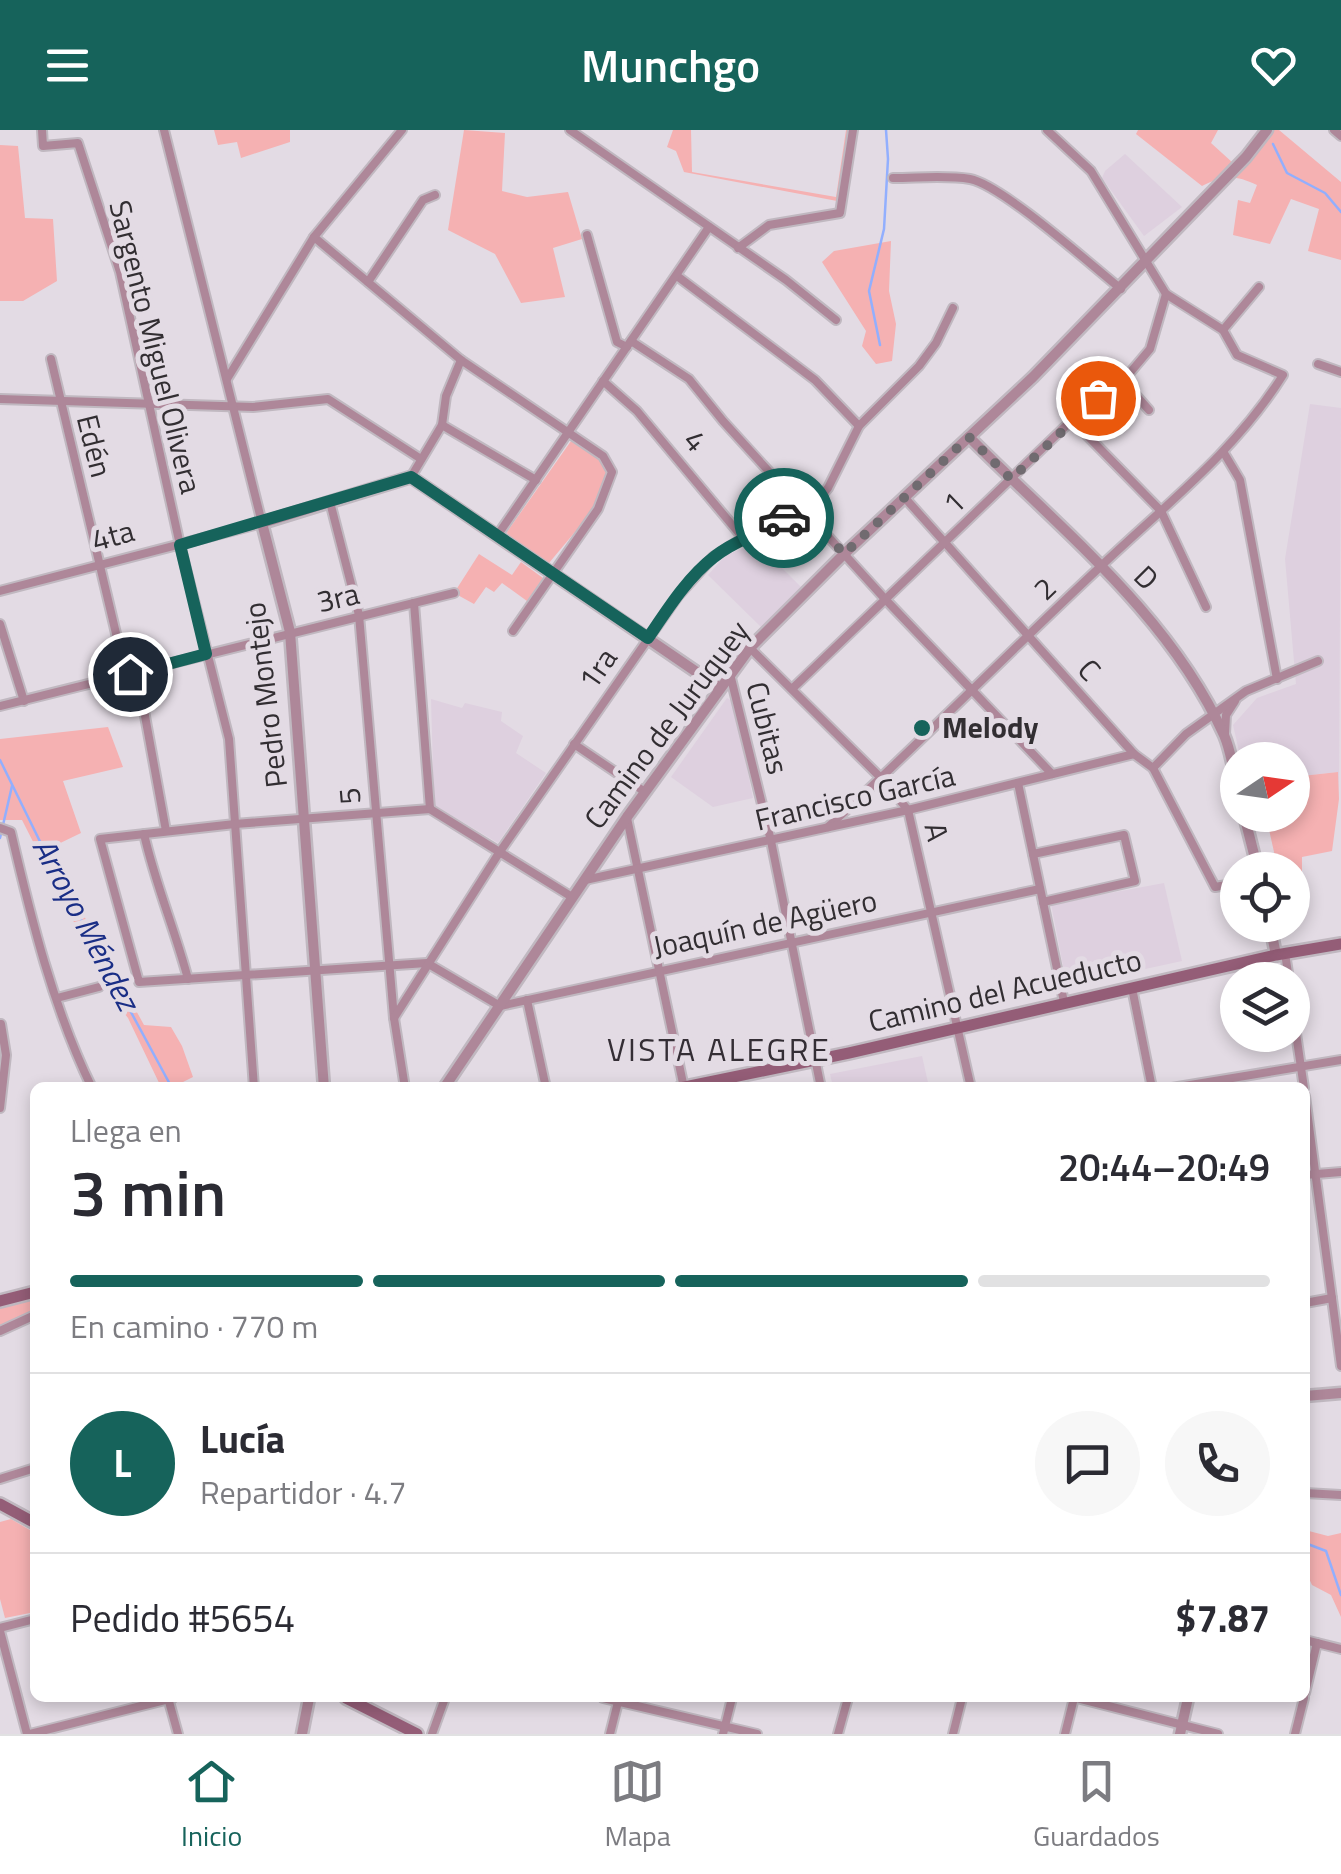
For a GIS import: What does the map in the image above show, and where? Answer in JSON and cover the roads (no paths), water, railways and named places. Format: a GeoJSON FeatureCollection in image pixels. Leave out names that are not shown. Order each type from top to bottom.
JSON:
{"type":"FeatureCollection","features":[{"type":"Feature","properties":{"kind":"main road","name":"Camino del Acueducto"},"geometry":{"type":"LineString","coordinates":[[707,1082],[1280,954],[1341,944]]}},
{"type":"Feature","properties":{"kind":"main road"},"geometry":{"type":"LineString","coordinates":[[0,1301],[30,1293]]}},
{"type":"Feature","properties":{"kind":"main road"},"geometry":{"type":"LineString","coordinates":[[4,1509],[30,1522]]}},
{"type":"Feature","properties":{"kind":"main road"},"geometry":{"type":"LineString","coordinates":[[354,1702],[417,1734]]}},
{"type":"Feature","properties":{"kind":"street","name":"Sargento Miguel Olivera"},"geometry":{"type":"LineString","coordinates":[[42,130],[44,146],[78,143],[120,272],[147,403],[228,739],[254,1082]]}},
{"type":"Feature","properties":{"kind":"street","name":"Pedro Montejo"},"geometry":{"type":"LineString","coordinates":[[164,130],[290,632],[324,1082]]}},
{"type":"Feature","properties":{"kind":"street"},"geometry":{"type":"LineString","coordinates":[[228,380],[314,237],[402,130]]}},
{"type":"Feature","properties":{"kind":"street"},"geometry":{"type":"LineString","coordinates":[[570,130],[786,280],[836,320]]}},
{"type":"Feature","properties":{"kind":"street"},"geometry":{"type":"LineString","coordinates":[[738,248],[768,225],[840,213],[853,130]]}},
{"type":"Feature","properties":{"kind":"street"},"geometry":{"type":"LineString","coordinates":[[1047,130],[1092,172],[1166,294],[1222,330],[1259,287]]}},
{"type":"Feature","properties":{"kind":"street","name":"Camino de Juruquey"},"geometry":{"type":"LineString","coordinates":[[448,1082],[627,817],[750,648],[1121,289],[1246,158],[1266,130]]}},
{"type":"Feature","properties":{"kind":"street"},"geometry":{"type":"LineString","coordinates":[[1334,130],[1341,136]]}},
{"type":"Feature","properties":{"kind":"street"},"geometry":{"type":"LineString","coordinates":[[893,178],[970,179],[984,184],[1044,226],[1121,289]]}},
{"type":"Feature","properties":{"kind":"street"},"geometry":{"type":"LineString","coordinates":[[368,282],[423,200],[434,195]]}},
{"type":"Feature","properties":{"kind":"street"},"geometry":{"type":"LineString","coordinates":[[496,536],[709,228]]}},
{"type":"Feature","properties":{"kind":"street"},"geometry":{"type":"LineString","coordinates":[[587,235],[616,342],[629,344],[690,379],[723,421],[885,599],[1052,774]]}},
{"type":"Feature","properties":{"kind":"street"},"geometry":{"type":"LineString","coordinates":[[314,237],[461,360],[603,456],[612,473],[598,509],[514,631]]}},
{"type":"Feature","properties":{"kind":"street"},"geometry":{"type":"LineString","coordinates":[[677,276],[815,380],[858,426]]}},
{"type":"Feature","properties":{"kind":"street","name":"1"},"geometry":{"type":"LineString","coordinates":[[792,689],[1072,420],[1123,380],[1150,350],[1166,294]]}},
{"type":"Feature","properties":{"kind":"street","name":"1ra"},"geometry":{"type":"LineString","coordinates":[[394,1018],[499,853],[678,596],[713,557],[743,538],[760,535],[788,515],[807,512],[828,488],[858,426],[920,366],[953,308]]}},
{"type":"Feature","properties":{"kind":"street","name":"2"},"geometry":{"type":"LineString","coordinates":[[828,827],[1224,454],[1266,403],[1284,375],[1238,355],[1222,330]]}},
{"type":"Feature","properties":{"kind":"street","name":"Edén"},"geometry":{"type":"LineString","coordinates":[[51,358],[123,663],[139,683],[166,831]]}},
{"type":"Feature","properties":{"kind":"street"},"geometry":{"type":"LineString","coordinates":[[461,360],[446,396],[442,424],[411,477],[720,688]]}},
{"type":"Feature","properties":{"kind":"street"},"geometry":{"type":"LineString","coordinates":[[1318,364],[1341,372]]}},
{"type":"Feature","properties":{"kind":"street"},"geometry":{"type":"LineString","coordinates":[[1123,380],[1149,410]]}},
{"type":"Feature","properties":{"kind":"street","name":"4"},"geometry":{"type":"LineString","coordinates":[[603,382],[637,411],[743,538]]}},
{"type":"Feature","properties":{"kind":"street"},"geometry":{"type":"LineString","coordinates":[[0,399],[232,407],[328,399],[421,459]]}},
{"type":"Feature","properties":{"kind":"street"},"geometry":{"type":"LineString","coordinates":[[1072,420],[1161,512],[1206,607]]}},
{"type":"Feature","properties":{"kind":"street"},"geometry":{"type":"LineString","coordinates":[[442,424],[536,480]]}},
{"type":"Feature","properties":{"kind":"street","name":"D"},"geometry":{"type":"LineString","coordinates":[[969,437],[1145,612],[1178,654],[1227,742]]}},
{"type":"Feature","properties":{"kind":"street"},"geometry":{"type":"LineString","coordinates":[[1224,454],[1240,480],[1277,679]]}},
{"type":"Feature","properties":{"kind":"street","name":"4ta"},"geometry":{"type":"LineString","coordinates":[[0,591],[180,545],[411,477]]}},
{"type":"Feature","properties":{"kind":"street","name":"C"},"geometry":{"type":"LineString","coordinates":[[906,498],[1134,754],[1153,768],[1214,887],[1220,886]]}},
{"type":"Feature","properties":{"kind":"street","name":"5"},"geometry":{"type":"LineString","coordinates":[[330,502],[359,615],[394,1018],[404,1082]]}},
{"type":"Feature","properties":{"kind":"street","name":"3ra"},"geometry":{"type":"LineString","coordinates":[[0,706],[454,593]]}},
{"type":"Feature","properties":{"kind":"street"},"geometry":{"type":"LineString","coordinates":[[414,604],[430,808]]}},
{"type":"Feature","properties":{"kind":"street"},"geometry":{"type":"LineString","coordinates":[[0,624],[24,701]]}},
{"type":"Feature","properties":{"kind":"street","name":"A"},"geometry":{"type":"LineString","coordinates":[[750,648],[882,778],[908,810],[970,1082]]}},
{"type":"Feature","properties":{"kind":"street"},"geometry":{"type":"LineString","coordinates":[[1153,768],[1212,713],[1246,692],[1318,662]]}},
{"type":"Feature","properties":{"kind":"street","name":"Cubitas"},"geometry":{"type":"LineString","coordinates":[[730,674],[770,841],[820,1082]]}},
{"type":"Feature","properties":{"kind":"street"},"geometry":{"type":"LineString","coordinates":[[1226,738],[1226,715],[1246,692]]}},
{"type":"Feature","properties":{"kind":"street"},"geometry":{"type":"LineString","coordinates":[[574,744],[645,792]]}},
{"type":"Feature","properties":{"kind":"street","name":"Francisco García"},"geometry":{"type":"LineString","coordinates":[[585,880],[908,810],[1134,754]]}},
{"type":"Feature","properties":{"kind":"street"},"geometry":{"type":"LineString","coordinates":[[1018,784],[1064,1002]]}},
{"type":"Feature","properties":{"kind":"street"},"geometry":{"type":"LineString","coordinates":[[500,1006],[428,963],[138,982],[100,839],[430,808],[572,897]]}},
{"type":"Feature","properties":{"kind":"street"},"geometry":{"type":"LineString","coordinates":[[627,817],[682,1082]]}},
{"type":"Feature","properties":{"kind":"street"},"geometry":{"type":"LineString","coordinates":[[0,828],[10,832],[57,998],[89,1082]]}},
{"type":"Feature","properties":{"kind":"street"},"geometry":{"type":"LineString","coordinates":[[144,834],[188,979]]}},
{"type":"Feature","properties":{"kind":"street"},"geometry":{"type":"LineString","coordinates":[[1033,854],[1124,835],[1135,881],[1043,902]]}},
{"type":"Feature","properties":{"kind":"street","name":"Joaquín de Agüero"},"geometry":{"type":"LineString","coordinates":[[500,1006],[1040,890]]}},
{"type":"Feature","properties":{"kind":"street"},"geometry":{"type":"LineString","coordinates":[[1276,942],[1283,962]]}},
{"type":"Feature","properties":{"kind":"street"},"geometry":{"type":"LineString","coordinates":[[57,998],[99,987]]}},
{"type":"Feature","properties":{"kind":"street"},"geometry":{"type":"LineString","coordinates":[[1132,988],[1151,1082]]}},
{"type":"Feature","properties":{"kind":"street"},"geometry":{"type":"LineString","coordinates":[[527,1000],[545,1082]]}},
{"type":"Feature","properties":{"kind":"street"},"geometry":{"type":"LineString","coordinates":[[0,1108],[6,1055],[1,1024]]}},
{"type":"Feature","properties":{"kind":"street"},"geometry":{"type":"LineString","coordinates":[[1299,1052],[1303,1082]]}},
{"type":"Feature","properties":{"kind":"street"},"geometry":{"type":"LineString","coordinates":[[1204,1082],[1341,1060]]}},
{"type":"Feature","properties":{"kind":"street"},"geometry":{"type":"LineString","coordinates":[[1341,1172],[1310,1175],[1341,1366]]}},
{"type":"Feature","properties":{"kind":"street"},"geometry":{"type":"LineString","coordinates":[[1330,1284],[1341,1284]]}},
{"type":"Feature","properties":{"kind":"street"},"geometry":{"type":"LineString","coordinates":[[1310,1302],[1332,1298]]}},
{"type":"Feature","properties":{"kind":"street"},"geometry":{"type":"LineString","coordinates":[[0,1330],[30,1317]]}},
{"type":"Feature","properties":{"kind":"street"},"geometry":{"type":"LineString","coordinates":[[1310,1396],[1341,1393]]}},
{"type":"Feature","properties":{"kind":"street"},"geometry":{"type":"LineString","coordinates":[[0,1479],[30,1470]]}},
{"type":"Feature","properties":{"kind":"street"},"geometry":{"type":"LineString","coordinates":[[1310,1493],[1341,1495]]}},
{"type":"Feature","properties":{"kind":"street"},"geometry":{"type":"LineString","coordinates":[[30,1620],[0,1629],[28,1734],[154,1702]]}},
{"type":"Feature","properties":{"kind":"street"},"geometry":{"type":"LineString","coordinates":[[1310,1641],[1341,1649]]}},
{"type":"Feature","properties":{"kind":"street"},"geometry":{"type":"LineString","coordinates":[[1310,1671],[1317,1643]]}},
{"type":"Feature","properties":{"kind":"street"},"geometry":{"type":"LineString","coordinates":[[171,1702],[178,1734]]}},
{"type":"Feature","properties":{"kind":"street"},"geometry":{"type":"LineString","coordinates":[[302,1734],[307,1702]]}},
{"type":"Feature","properties":{"kind":"street"},"geometry":{"type":"LineString","coordinates":[[432,1734],[444,1702]]}},
{"type":"Feature","properties":{"kind":"street"},"geometry":{"type":"LineString","coordinates":[[610,1734],[617,1702]]}},
{"type":"Feature","properties":{"kind":"street"},"geometry":{"type":"LineString","coordinates":[[628,1702],[724,1730],[757,1734]]}},
{"type":"Feature","properties":{"kind":"street"},"geometry":{"type":"LineString","coordinates":[[724,1730],[731,1702]]}},
{"type":"Feature","properties":{"kind":"street"},"geometry":{"type":"LineString","coordinates":[[838,1734],[847,1702]]}},
{"type":"Feature","properties":{"kind":"street"},"geometry":{"type":"LineString","coordinates":[[953,1734],[961,1702]]}},
{"type":"Feature","properties":{"kind":"street"},"geometry":{"type":"LineString","coordinates":[[1065,1734],[1075,1702]]}},
{"type":"Feature","properties":{"kind":"street"},"geometry":{"type":"LineString","coordinates":[[1089,1702],[1181,1730],[1218,1734]]}},
{"type":"Feature","properties":{"kind":"street"},"geometry":{"type":"LineString","coordinates":[[1181,1730],[1187,1702]]}},
{"type":"Feature","properties":{"kind":"street"},"geometry":{"type":"LineString","coordinates":[[1295,1734],[1302,1702]]}},
{"type":"Feature","properties":{"kind":"waterway"},"geometry":{"type":"LineString","coordinates":[[880,345],[869,291],[884,229],[886,130]]}},
{"type":"Feature","properties":{"kind":"waterway"},"geometry":{"type":"LineString","coordinates":[[1273,144],[1287,173],[1325,193],[1341,212]]}},
{"type":"Feature","properties":{"kind":"waterway","name":"Arroyo Méndez"},"geometry":{"type":"LineString","coordinates":[[0,760],[52,866],[169,1082]]}},
{"type":"Feature","properties":{"kind":"waterway"},"geometry":{"type":"LineString","coordinates":[[0,838],[12,786]]}},
{"type":"Feature","properties":{"kind":"waterway","name":"Arroyo Méndez"},"geometry":{"type":"LineString","coordinates":[[1310,1545],[1326,1551],[1341,1595]]}},
{"type":"Feature","properties":{"kind":"place","name":"Melody"},"geometry":{"type":"Point","coordinates":[922,728]}},
{"type":"Feature","properties":{"kind":"district","name":"VISTA ALEGRE"},"geometry":{"type":"Point","coordinates":[719,1050]}}]}
